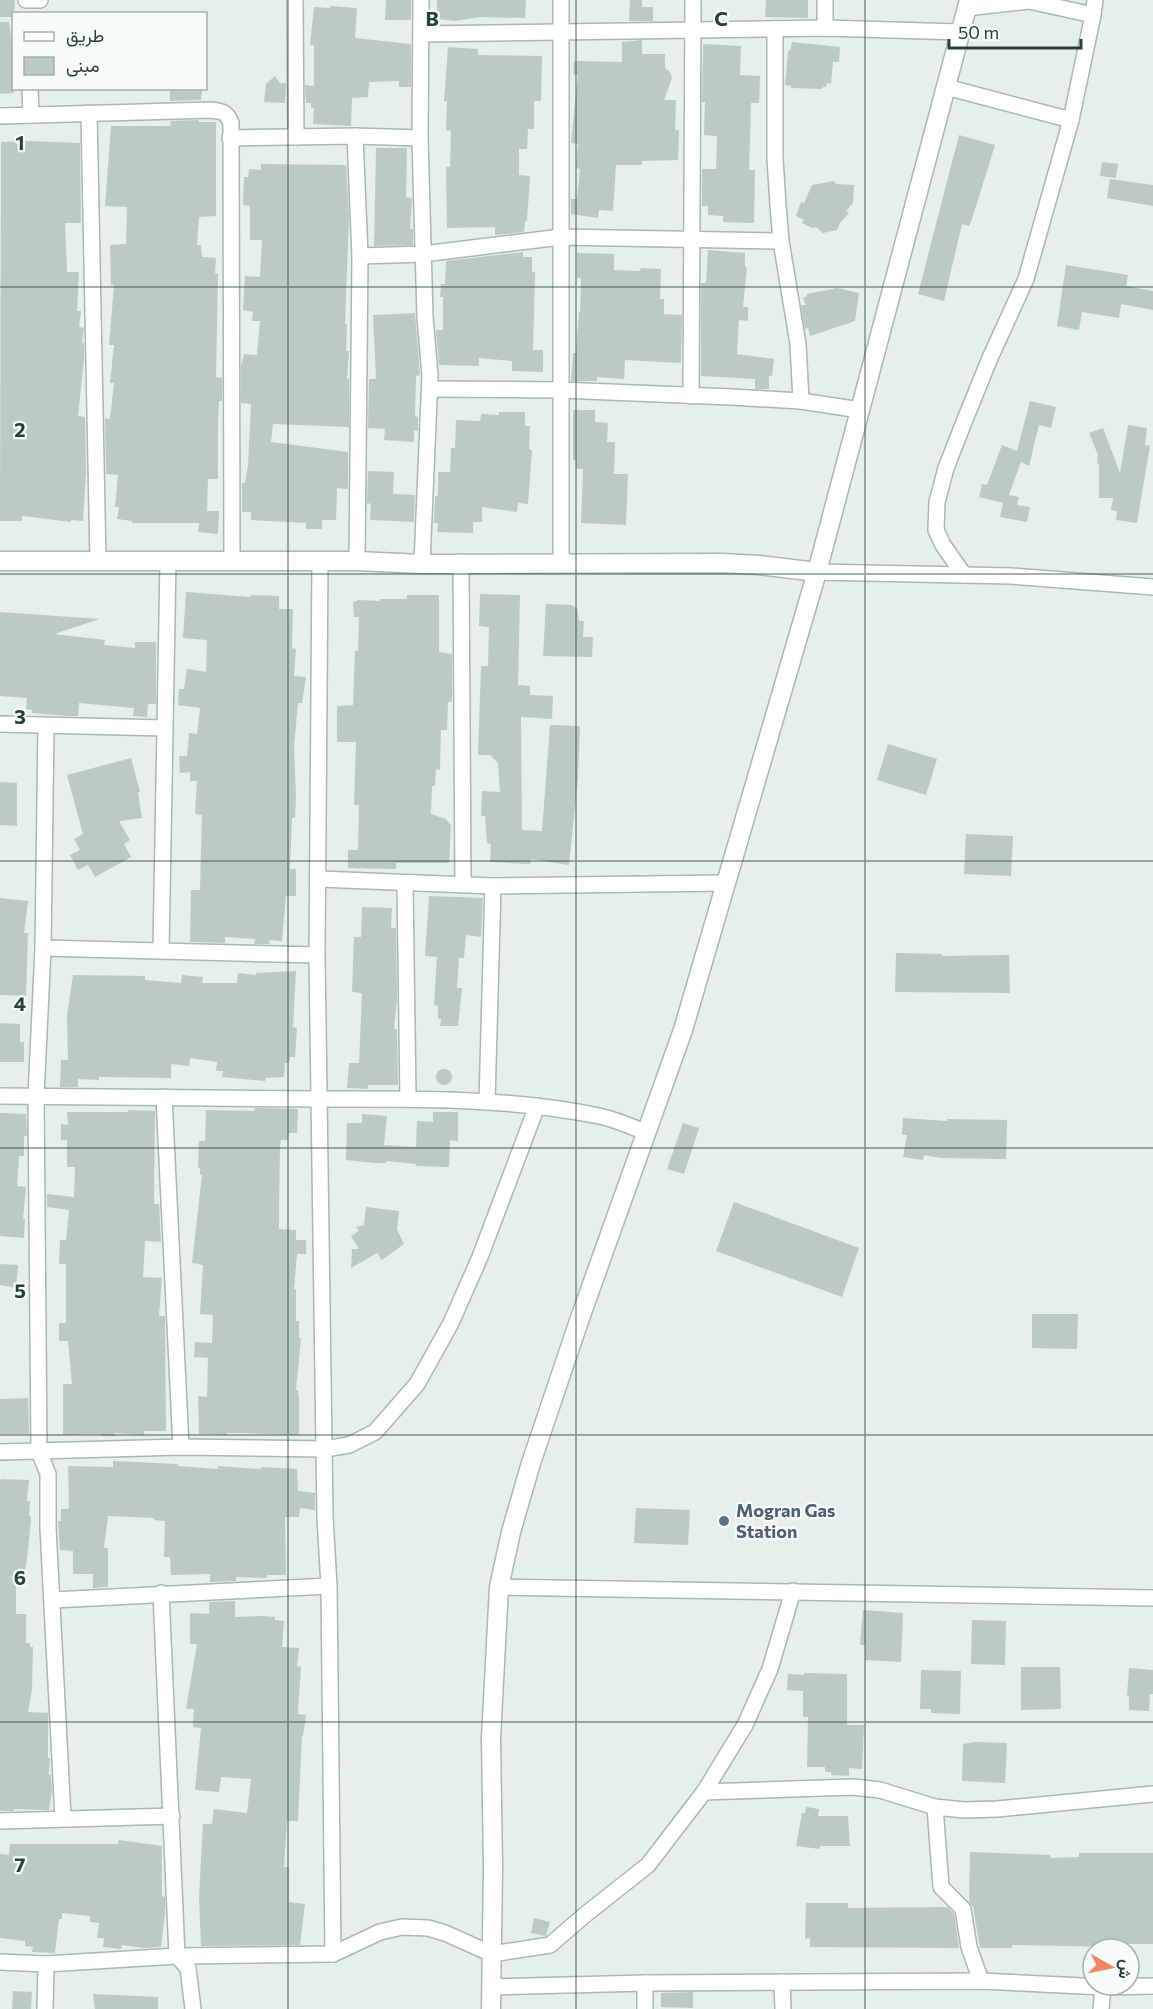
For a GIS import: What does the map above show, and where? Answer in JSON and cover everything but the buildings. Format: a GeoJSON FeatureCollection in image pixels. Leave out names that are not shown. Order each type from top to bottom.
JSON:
{"type":"FeatureCollection","features":[{"type":"Feature","properties":{"kind":"street"},"geometry":{"type":"LineString","coordinates":[[26,0],[40,0]]}},
{"type":"Feature","properties":{"kind":"street"},"geometry":{"type":"LineString","coordinates":[[295,0],[296,137]]}},
{"type":"Feature","properties":{"kind":"street"},"geometry":{"type":"LineString","coordinates":[[421,0],[420,138],[430,389],[422,564]]}},
{"type":"Feature","properties":{"kind":"street"},"geometry":{"type":"LineString","coordinates":[[561,0],[561,564]]}},
{"type":"Feature","properties":{"kind":"street"},"geometry":{"type":"LineString","coordinates":[[691,396],[693,0]]}},
{"type":"Feature","properties":{"kind":"street"},"geometry":{"type":"LineString","coordinates":[[825,0],[825,28]]}},
{"type":"Feature","properties":{"kind":"street"},"geometry":{"type":"LineString","coordinates":[[491,2009],[493,1867],[491,1738],[499,1587],[511,1532],[531,1463],[683,1030],[816,572],[968,4],[1028,0],[1094,8],[1071,120],[1026,279],[964,422],[946,468],[937,502],[936,530],[943,545],[964,575]]}},
{"type":"Feature","properties":{"kind":"street"},"geometry":{"type":"LineString","coordinates":[[422,34],[825,28],[960,32]]}},
{"type":"Feature","properties":{"kind":"street"},"geometry":{"type":"LineString","coordinates":[[775,29],[775,158],[781,241],[798,344],[801,401]]}},
{"type":"Feature","properties":{"kind":"street"},"geometry":{"type":"LineString","coordinates":[[946,87],[1071,120]]}},
{"type":"Feature","properties":{"kind":"street"},"geometry":{"type":"LineString","coordinates":[[30,90],[31,115]]}},
{"type":"Feature","properties":{"kind":"street"},"geometry":{"type":"LineString","coordinates":[[0,116],[222,111],[228,115],[231,123],[232,561]]}},
{"type":"Feature","properties":{"kind":"street"},"geometry":{"type":"LineString","coordinates":[[90,113],[98,561]]}},
{"type":"Feature","properties":{"kind":"street"},"geometry":{"type":"LineString","coordinates":[[355,136],[360,256],[357,561]]}},
{"type":"Feature","properties":{"kind":"street"},"geometry":{"type":"LineString","coordinates":[[230,138],[355,136],[420,138]]}},
{"type":"Feature","properties":{"kind":"street"},"geometry":{"type":"LineString","coordinates":[[360,256],[423,254],[561,237],[781,241]]}},
{"type":"Feature","properties":{"kind":"street"},"geometry":{"type":"LineString","coordinates":[[430,389],[561,390],[801,401],[860,410]]}},
{"type":"Feature","properties":{"kind":"street"},"geometry":{"type":"LineString","coordinates":[[0,561],[357,561],[422,564],[461,562],[722,563],[816,572],[964,575],[1153,586]]}},
{"type":"Feature","properties":{"kind":"street"},"geometry":{"type":"LineString","coordinates":[[320,561],[319,1099],[325,1517],[329,1586],[333,1954]]}},
{"type":"Feature","properties":{"kind":"street"},"geometry":{"type":"LineString","coordinates":[[161,950],[168,562]]}},
{"type":"Feature","properties":{"kind":"street"},"geometry":{"type":"LineString","coordinates":[[461,562],[463,885]]}},
{"type":"Feature","properties":{"kind":"street"},"geometry":{"type":"LineString","coordinates":[[0,724],[46,727],[165,728]]}},
{"type":"Feature","properties":{"kind":"street"},"geometry":{"type":"LineString","coordinates":[[46,727],[43,948],[36,1096],[39,1452],[48,1474],[48,1528],[63,1818]]}},
{"type":"Feature","properties":{"kind":"street"},"geometry":{"type":"LineString","coordinates":[[319,879],[493,886],[725,883]]}},
{"type":"Feature","properties":{"kind":"street"},"geometry":{"type":"LineString","coordinates":[[405,883],[408,1098]]}},
{"type":"Feature","properties":{"kind":"street"},"geometry":{"type":"LineString","coordinates":[[487,1102],[493,886]]}},
{"type":"Feature","properties":{"kind":"street"},"geometry":{"type":"LineString","coordinates":[[43,948],[318,955]]}},
{"type":"Feature","properties":{"kind":"street"},"geometry":{"type":"LineString","coordinates":[[0,1096],[408,1098],[487,1102],[537,1106],[601,1116],[646,1132]]}},
{"type":"Feature","properties":{"kind":"street"},"geometry":{"type":"LineString","coordinates":[[164,1097],[181,1447]]}},
{"type":"Feature","properties":{"kind":"street"},"geometry":{"type":"LineString","coordinates":[[0,1452],[181,1447],[325,1449],[349,1445],[375,1432],[417,1384],[451,1323],[480,1257],[537,1106]]}},
{"type":"Feature","properties":{"kind":"street"},"geometry":{"type":"LineString","coordinates":[[53,1600],[329,1586]]}},
{"type":"Feature","properties":{"kind":"street"},"geometry":{"type":"LineString","coordinates":[[499,1587],[1153,1598]]}},
{"type":"Feature","properties":{"kind":"street"},"geometry":{"type":"LineString","coordinates":[[0,1962],[46,1964],[177,1956],[333,1954],[380,1932],[402,1927],[428,1928],[446,1933],[492,1954],[550,1945],[648,1865],[704,1792],[745,1725],[770,1669],[793,1591]]}},
{"type":"Feature","properties":{"kind":"street"},"geometry":{"type":"LineString","coordinates":[[161,1593],[177,1956],[188,1968],[193,2009]]}},
{"type":"Feature","properties":{"kind":"street"},"geometry":{"type":"LineString","coordinates":[[704,1792],[853,1787],[879,1790],[935,1806],[964,1810],[998,1809],[1153,1794]]}},
{"type":"Feature","properties":{"kind":"street"},"geometry":{"type":"LineString","coordinates":[[935,1806],[941,1887],[963,1909],[969,1947],[981,1981]]}},
{"type":"Feature","properties":{"kind":"street"},"geometry":{"type":"LineString","coordinates":[[0,1821],[172,1815]]}},
{"type":"Feature","properties":{"kind":"street"},"geometry":{"type":"LineString","coordinates":[[45,2009],[46,1964]]}},
{"type":"Feature","properties":{"kind":"street"},"geometry":{"type":"LineString","coordinates":[[491,1986],[981,1981],[1081,1986]]}},
{"type":"Feature","properties":{"kind":"street"},"geometry":{"type":"LineString","coordinates":[[782,1982],[783,2009]]}},
{"type":"Feature","properties":{"kind":"street"},"geometry":{"type":"LineString","coordinates":[[645,1983],[645,2009]]}},
{"type":"Feature","properties":{"kind":"place","name":"Mogran Gas Station"},"geometry":{"type":"Point","coordinates":[724,1521]}}]}
